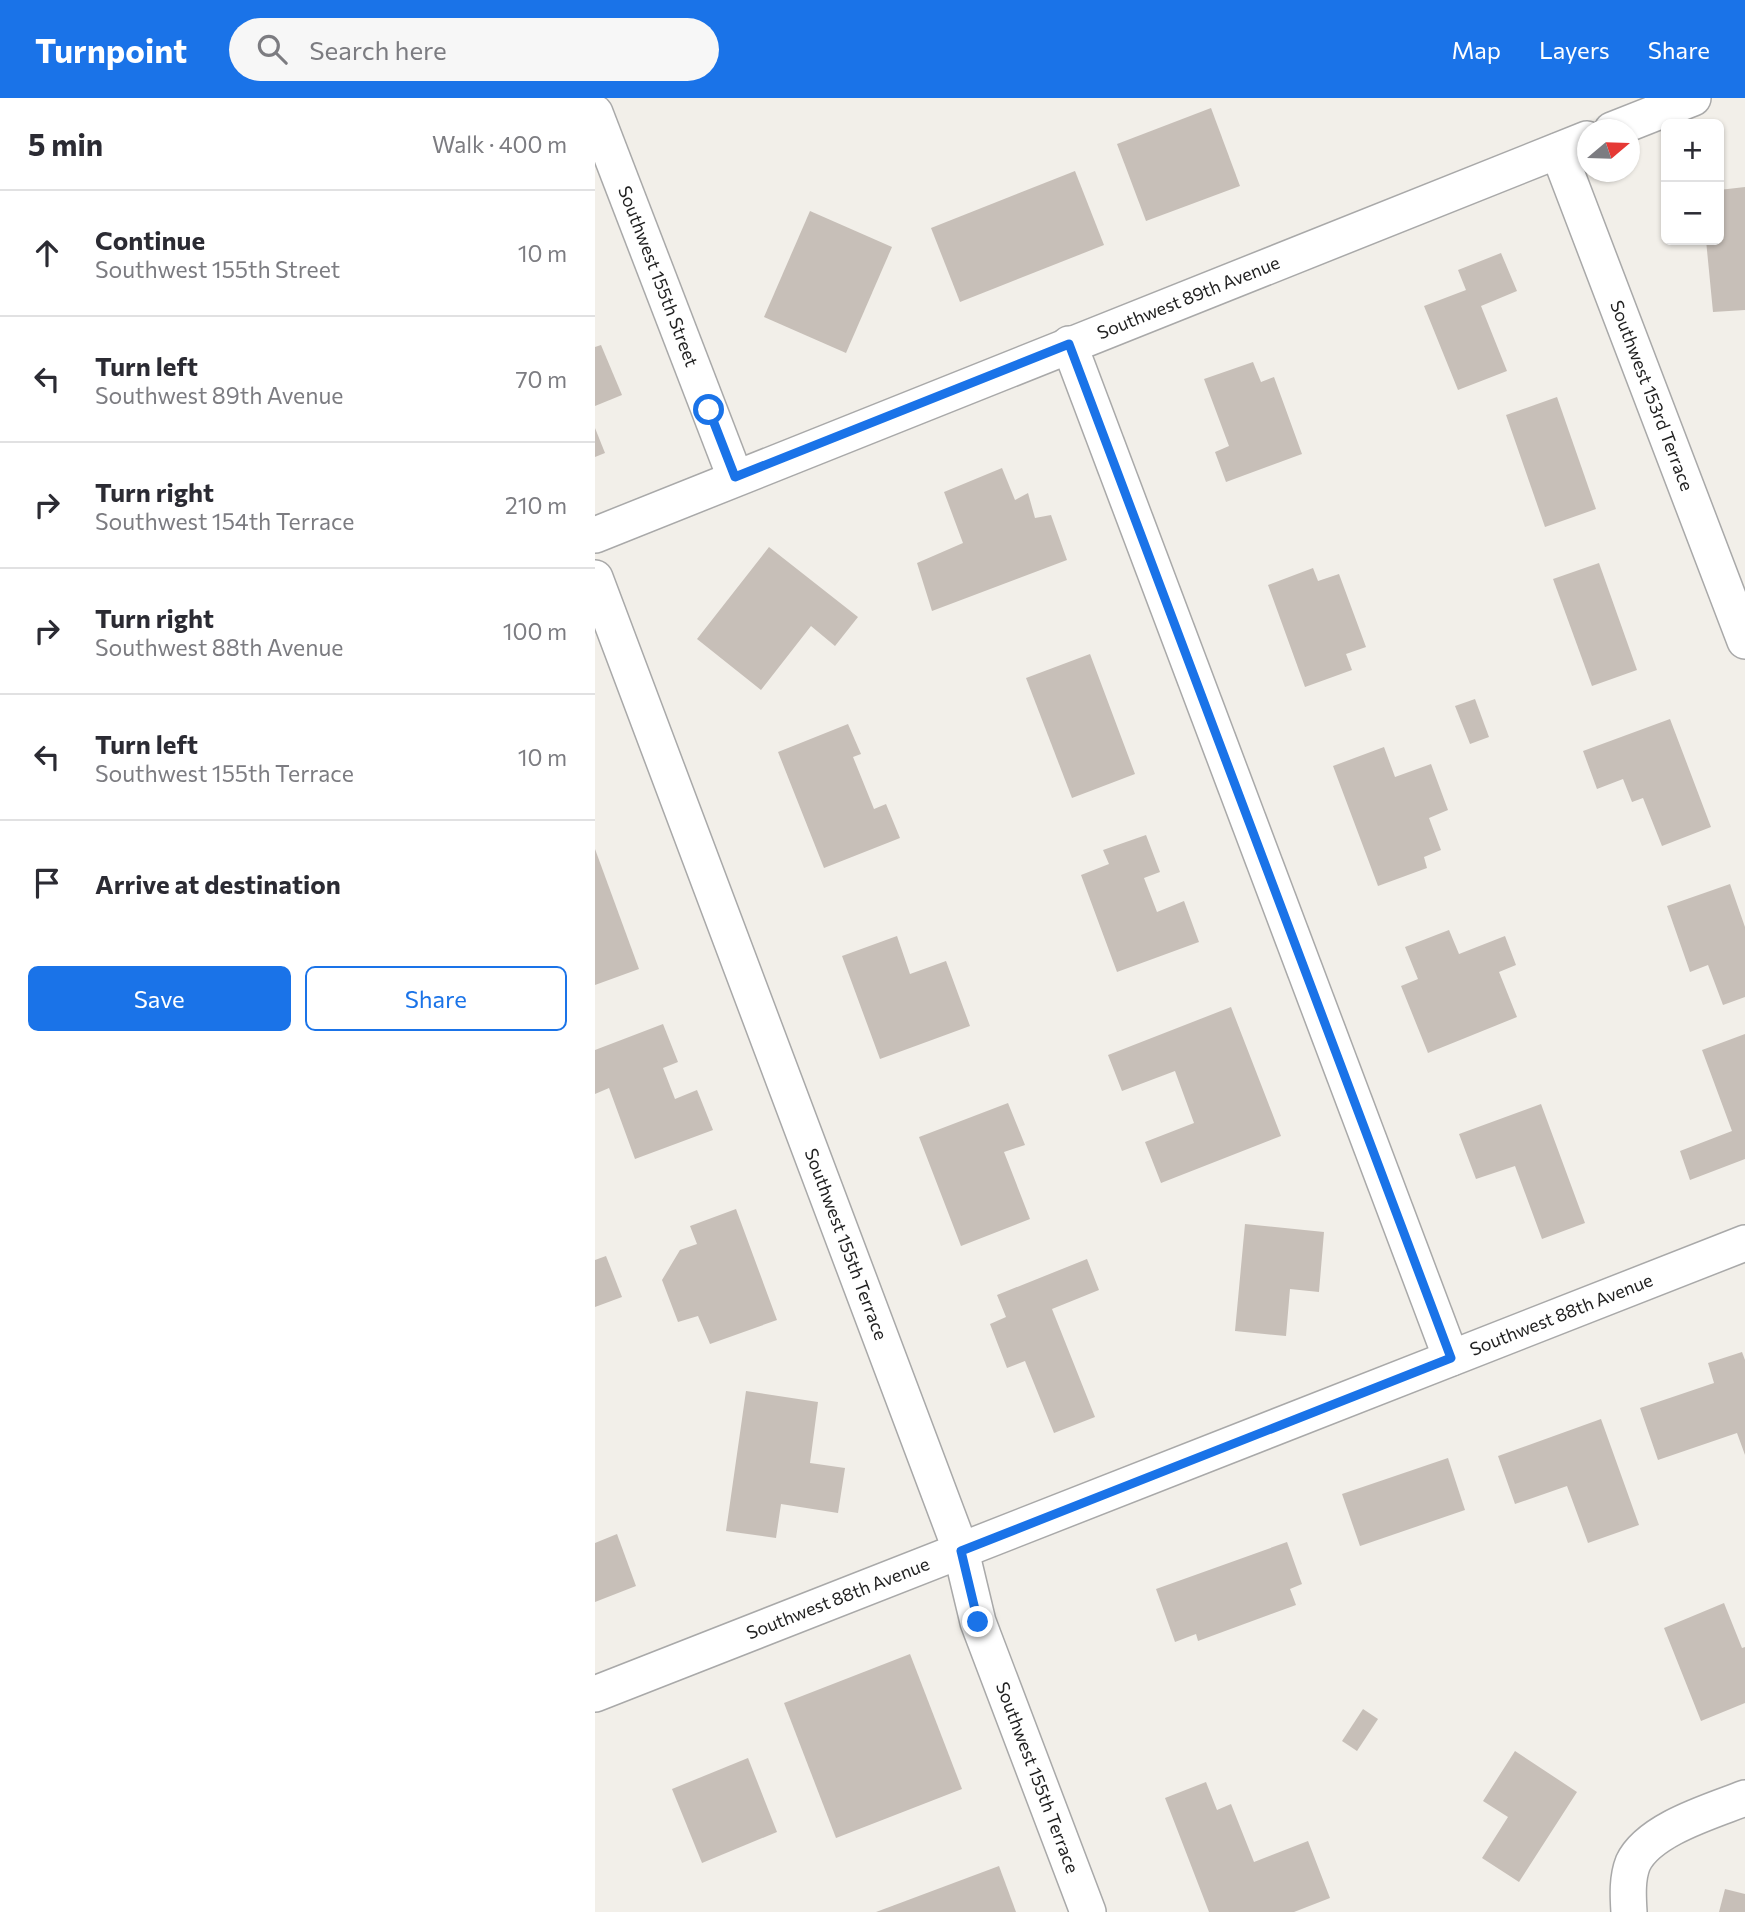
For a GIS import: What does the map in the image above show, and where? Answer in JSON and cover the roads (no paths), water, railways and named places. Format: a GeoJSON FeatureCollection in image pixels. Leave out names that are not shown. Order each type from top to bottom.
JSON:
{"type":"FeatureCollection","features":[{"type":"Feature","properties":{"kind":"street"},"geometry":{"type":"LineString","coordinates":[[1640,119],[1693,98]]}},
{"type":"Feature","properties":{"kind":"street","name":"Southwest 155th Street"},"geometry":{"type":"LineString","coordinates":[[595,113],[735,477]]}},
{"type":"Feature","properties":{"kind":"street","name":"Southwest 89th Avenue"},"geometry":{"type":"LineString","coordinates":[[595,535],[1573,145]]}},
{"type":"Feature","properties":{"kind":"street","name":"Southwest 153rd Terrace"},"geometry":{"type":"LineString","coordinates":[[1573,145],[1745,642]]}},
{"type":"Feature","properties":{"kind":"street"},"geometry":{"type":"LineString","coordinates":[[1069,344],[1451,1358]]}},
{"type":"Feature","properties":{"kind":"street","name":"Southwest 155th Terrace"},"geometry":{"type":"LineString","coordinates":[[595,578],[961,1551],[978,1622],[1088,1912]]}},
{"type":"Feature","properties":{"kind":"street","name":"Southwest 88th Avenue"},"geometry":{"type":"LineString","coordinates":[[595,1694],[1745,1243]]}},
{"type":"Feature","properties":{"kind":"street"},"geometry":{"type":"LineString","coordinates":[[1629,1912],[1628,1884],[1633,1863],[1648,1845],[1675,1827],[1745,1798]]}}]}
